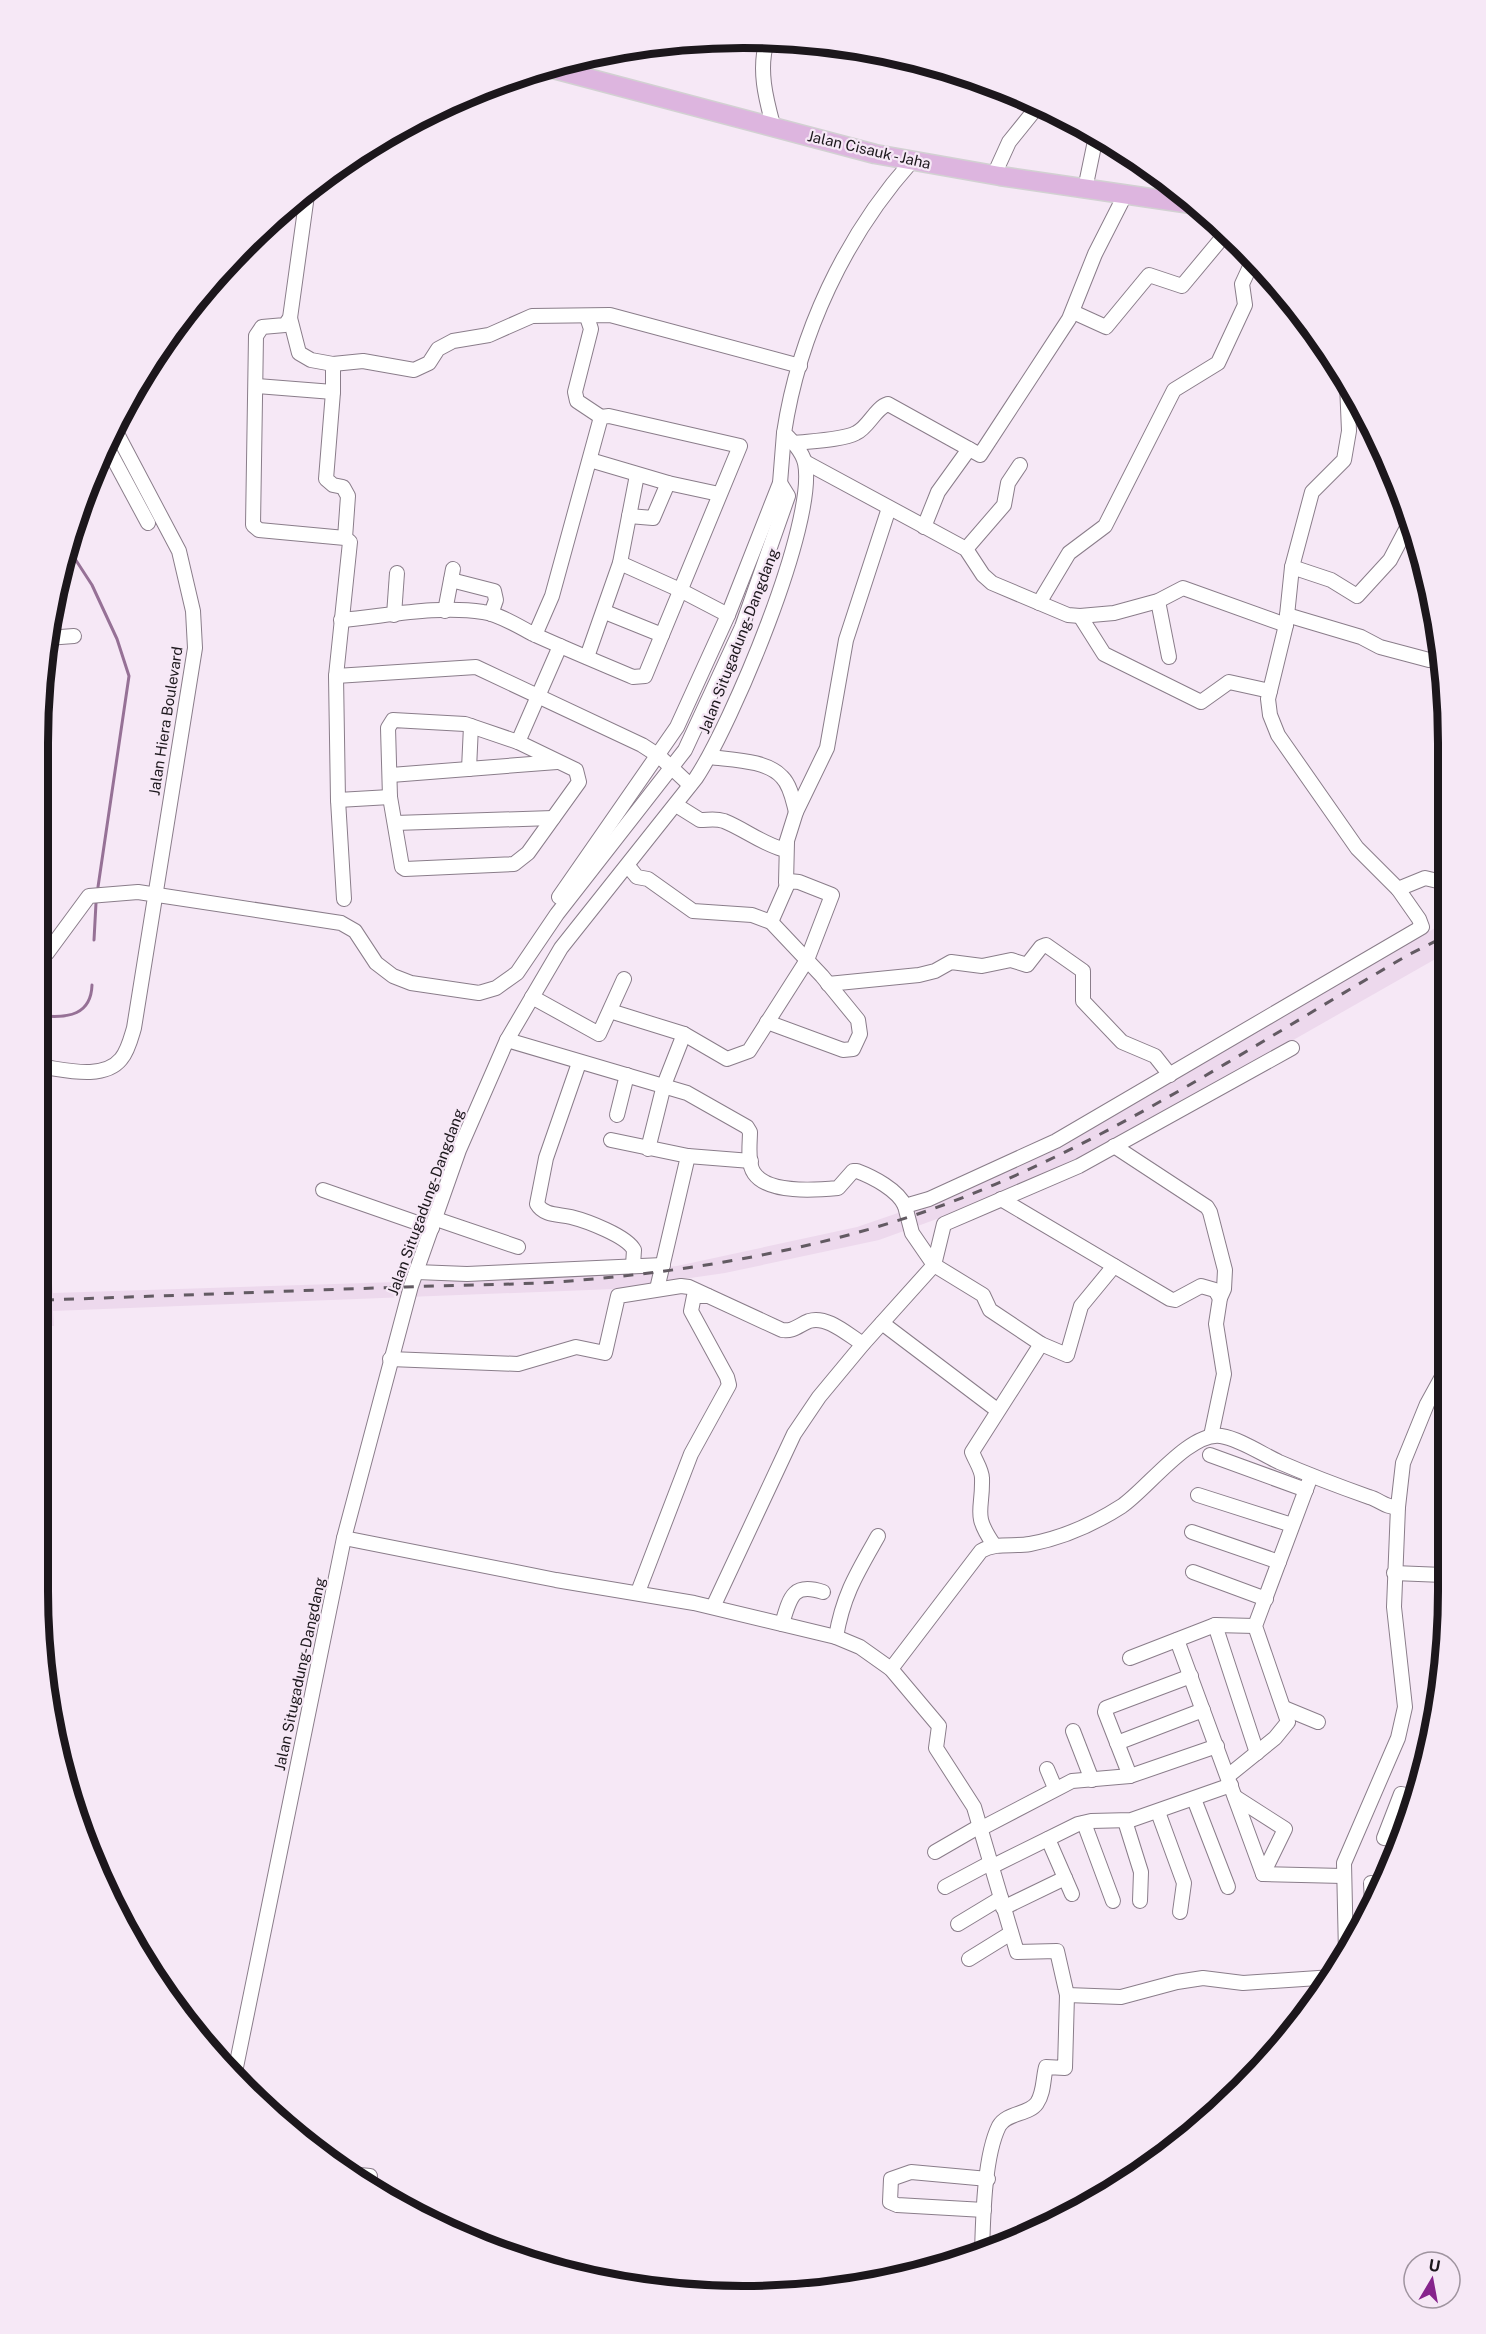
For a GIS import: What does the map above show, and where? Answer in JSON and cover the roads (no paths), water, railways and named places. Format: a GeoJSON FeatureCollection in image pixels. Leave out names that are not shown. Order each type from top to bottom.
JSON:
{"type":"FeatureCollection","features":[{"type":"Feature","properties":{"kind":"main road","name":"Jalan Cisauk - Jaha"},"geometry":{"type":"LineString","coordinates":[[564,72],[773,125],[835,144],[912,161],[1178,201]]}},
{"type":"Feature","properties":{"kind":"street"},"geometry":{"type":"LineString","coordinates":[[766,49],[763,72],[765,98],[773,125]]}},
{"type":"Feature","properties":{"kind":"street"},"geometry":{"type":"LineString","coordinates":[[994,175],[1009,141],[1033,112]]}},
{"type":"Feature","properties":{"kind":"street"},"geometry":{"type":"LineString","coordinates":[[1085,189],[1094,144]]}},
{"type":"Feature","properties":{"kind":"street"},"geometry":{"type":"LineString","coordinates":[[48,950],[89,896],[138,892],[341,923],[355,931],[376,963],[393,976],[411,983],[479,993],[496,988],[517,973],[557,914],[673,768],[692,737],[742,627],[781,491],[784,433],[800,366],[826,288],[886,194],[912,161]]}},
{"type":"Feature","properties":{"kind":"street"},"geometry":{"type":"LineString","coordinates":[[795,443],[856,434],[872,420],[881,407],[888,404],[980,454],[1073,312],[1095,254],[1125,195]]}},
{"type":"Feature","properties":{"kind":"street"},"geometry":{"type":"LineString","coordinates":[[306,203],[290,318],[299,353],[311,360],[333,364],[363,361],[414,370],[429,363],[438,349],[453,342],[489,335],[532,316],[610,315],[800,366]]}},
{"type":"Feature","properties":{"kind":"street"},"geometry":{"type":"LineString","coordinates":[[1073,312],[1106,327],[1149,276],[1182,286],[1221,239]]}},
{"type":"Feature","properties":{"kind":"street"},"geometry":{"type":"LineString","coordinates":[[1039,603],[1069,553],[1105,526],[1174,390],[1218,363],[1245,305],[1242,284],[1249,267]]}},
{"type":"Feature","properties":{"kind":"street"},"geometry":{"type":"LineString","coordinates":[[342,620],[445,611],[482,611],[633,677],[645,676],[740,446],[609,416],[601,417],[577,401],[575,392],[591,329],[586,317]]}},
{"type":"Feature","properties":{"kind":"street"},"geometry":{"type":"LineString","coordinates":[[290,318],[285,325],[262,327],[258,331],[255,528],[345,538],[350,542],[336,676],[338,800],[344,899]]}},
{"type":"Feature","properties":{"kind":"street"},"geometry":{"type":"LineString","coordinates":[[333,364],[326,479],[333,485],[344,487],[348,496],[345,538]]}},
{"type":"Feature","properties":{"kind":"street"},"geometry":{"type":"LineString","coordinates":[[257,386],[333,392]]}},
{"type":"Feature","properties":{"kind":"street"},"geometry":{"type":"LineString","coordinates":[[905,1206],[929,1199],[1017,1156],[1056,1141],[1422,927],[1398,889],[1357,848],[1278,735],[1270,715],[1270,691],[1287,620],[1292,567],[1312,492],[1344,460],[1349,431],[1348,401]]}},
{"type":"Feature","properties":{"kind":"street"},"geometry":{"type":"LineString","coordinates":[[536,635],[552,596],[601,417]]}},
{"type":"Feature","properties":{"kind":"street","name":"Jalan Situgadung-Dangdang"},"geometry":{"type":"LineString","coordinates":[[236,2066],[344,1538],[390,1359],[416,1272],[459,1150],[507,1041],[532,997],[561,948],[676,805],[710,757],[773,607],[792,551],[804,501],[805,462],[795,443],[784,433]]}},
{"type":"Feature","properties":{"kind":"street","name":"Jalan Hiera Boulevard"},"geometry":{"type":"LineString","coordinates":[[48,1068],[81,1072],[108,1070],[121,1059],[134,1028],[195,648],[193,611],[179,551],[119,438]]}},
{"type":"Feature","properties":{"kind":"street"},"geometry":{"type":"LineString","coordinates":[[924,527],[938,492],[969,449]]}},
{"type":"Feature","properties":{"kind":"street"},"geometry":{"type":"LineString","coordinates":[[111,455],[148,523]]}},
{"type":"Feature","properties":{"kind":"street"},"geometry":{"type":"LineString","coordinates":[[590,460],[637,475],[719,494]]}},
{"type":"Feature","properties":{"kind":"street"},"geometry":{"type":"LineString","coordinates":[[805,462],[966,549],[992,583],[1068,615],[1114,613],[1158,602],[1183,588],[1287,620],[1361,637],[1380,647],[1430,660]]}},
{"type":"Feature","properties":{"kind":"street"},"geometry":{"type":"LineString","coordinates":[[966,549],[1004,505],[1008,483],[1020,465]]}},
{"type":"Feature","properties":{"kind":"street"},"geometry":{"type":"LineString","coordinates":[[587,657],[620,563],[637,475]]}},
{"type":"Feature","properties":{"kind":"street"},"geometry":{"type":"LineString","coordinates":[[629,516],[653,518],[668,483]]}},
{"type":"Feature","properties":{"kind":"street"},"geometry":{"type":"LineString","coordinates":[[781,491],[804,501]]}},
{"type":"Feature","properties":{"kind":"street"},"geometry":{"type":"LineString","coordinates":[[559,897],[677,727],[781,491]]}},
{"type":"Feature","properties":{"kind":"street"},"geometry":{"type":"LineString","coordinates":[[676,805],[700,820],[710,818],[724,821],[784,848],[796,812],[827,748],[846,640],[889,508]]}},
{"type":"Feature","properties":{"kind":"street"},"geometry":{"type":"LineString","coordinates":[[1292,567],[1331,580],[1357,596],[1390,560],[1405,532]]}},
{"type":"Feature","properties":{"kind":"street"},"geometry":{"type":"LineString","coordinates":[[620,563],[728,615]]}},
{"type":"Feature","properties":{"kind":"street"},"geometry":{"type":"LineString","coordinates":[[394,615],[397,573]]}},
{"type":"Feature","properties":{"kind":"street"},"geometry":{"type":"LineString","coordinates":[[445,611],[452,575],[494,591],[496,600],[491,614]]}},
{"type":"Feature","properties":{"kind":"street"},"geometry":{"type":"LineString","coordinates":[[1158,602],[1168,657]]}},
{"type":"Feature","properties":{"kind":"street"},"geometry":{"type":"LineString","coordinates":[[604,612],[662,635]]}},
{"type":"Feature","properties":{"kind":"street"},"geometry":{"type":"LineString","coordinates":[[1080,616],[1104,654],[1201,702],[1229,682],[1270,691]]}},
{"type":"Feature","properties":{"kind":"street"},"geometry":{"type":"LineString","coordinates":[[56,637],[74,636]]}},
{"type":"Feature","properties":{"kind":"street"},"geometry":{"type":"LineString","coordinates":[[518,742],[560,646]]}},
{"type":"Feature","properties":{"kind":"street"},"geometry":{"type":"LineString","coordinates":[[336,676],[466,666],[485,671],[642,745],[673,768],[690,785]]}},
{"type":"Feature","properties":{"kind":"street"},"geometry":{"type":"LineString","coordinates":[[393,720],[471,726],[518,742],[576,770],[580,778],[528,853],[514,864],[410,870],[402,867],[390,797],[388,728],[393,720]]}},
{"type":"Feature","properties":{"kind":"street"},"geometry":{"type":"LineString","coordinates":[[470,769],[471,726]]}},
{"type":"Feature","properties":{"kind":"street"},"geometry":{"type":"LineString","coordinates":[[710,757],[745,762],[782,776],[789,787],[796,812]]}},
{"type":"Feature","properties":{"kind":"street"},"geometry":{"type":"LineString","coordinates":[[391,775],[557,762]]}},
{"type":"Feature","properties":{"kind":"street"},"geometry":{"type":"LineString","coordinates":[[338,800],[390,797]]}},
{"type":"Feature","properties":{"kind":"street"},"geometry":{"type":"LineString","coordinates":[[395,823],[553,818]]}},
{"type":"Feature","properties":{"kind":"street"},"geometry":{"type":"LineString","coordinates":[[771,922],[786,884],[787,842]]}},
{"type":"Feature","properties":{"kind":"street"},"geometry":{"type":"LineString","coordinates":[[627,866],[637,877],[648,879],[693,911],[752,915],[771,922],[858,1020],[860,1034],[853,1049],[843,1050],[767,1022]]}},
{"type":"Feature","properties":{"kind":"street"},"geometry":{"type":"LineString","coordinates":[[1398,889],[1425,878],[1438,881]]}},
{"type":"Feature","properties":{"kind":"street"},"geometry":{"type":"LineString","coordinates":[[610,1011],[684,1034],[707,1045],[727,1059],[749,1051],[807,960],[832,895],[792,880],[786,884]]}},
{"type":"Feature","properties":{"kind":"street"},"geometry":{"type":"LineString","coordinates":[[828,984],[919,975],[935,972],[951,962],[982,966],[1011,960],[1027,965],[1041,947],[1046,945],[1083,971],[1083,1001],[1122,1042],[1155,1056],[1170,1075]]}},
{"type":"Feature","properties":{"kind":"street"},"geometry":{"type":"LineString","coordinates":[[532,997],[598,1035],[624,979]]}},
{"type":"Feature","properties":{"kind":"street"},"geometry":{"type":"LineString","coordinates":[[648,1149],[664,1084],[684,1034]]}},
{"type":"Feature","properties":{"kind":"street"},"geometry":{"type":"LineString","coordinates":[[507,1041],[579,1063],[664,1084],[687,1093],[747,1127],[750,1132],[753,1172],[759,1179],[803,1191],[838,1188],[853,1171],[857,1171],[902,1199],[912,1233],[934,1265],[983,1295],[990,1310],[1041,1344],[1067,1355],[1081,1306],[1114,1266]]}},
{"type":"Feature","properties":{"kind":"street"},"geometry":{"type":"LineString","coordinates":[[713,1607],[783,1453],[813,1406],[862,1344],[934,1265],[944,1224],[1079,1166],[1292,1048]]}},
{"type":"Feature","properties":{"kind":"street"},"geometry":{"type":"LineString","coordinates":[[579,1063],[546,1158],[537,1204],[548,1213],[578,1219],[624,1239],[634,1250],[633,1265]]}},
{"type":"Feature","properties":{"kind":"street"},"geometry":{"type":"LineString","coordinates":[[617,1115],[627,1075]]}},
{"type":"Feature","properties":{"kind":"street"},"geometry":{"type":"LineString","coordinates":[[611,1140],[687,1156],[751,1161]]}},
{"type":"Feature","properties":{"kind":"street"},"geometry":{"type":"LineString","coordinates":[[1114,1146],[1207,1207],[1225,1270],[1216,1333],[1224,1374],[1212,1436]]}},
{"type":"Feature","properties":{"kind":"street"},"geometry":{"type":"LineString","coordinates":[[657,1289],[687,1156]]}},
{"type":"Feature","properties":{"kind":"street"},"geometry":{"type":"LineString","coordinates":[[322,1190],[518,1247]]}},
{"type":"Feature","properties":{"kind":"street"},"geometry":{"type":"LineString","coordinates":[[1001,1199],[1170,1299],[1175,1300],[1201,1286],[1215,1290],[1220,1298]]}},
{"type":"Feature","properties":{"kind":"street"},"geometry":{"type":"LineString","coordinates":[[416,1272],[467,1275],[663,1265]]}},
{"type":"Feature","properties":{"kind":"street"},"geometry":{"type":"LineString","coordinates":[[390,1359],[518,1364],[576,1347],[605,1353],[618,1296],[686,1286],[786,1330],[810,1321],[827,1322],[862,1344]]}},
{"type":"Feature","properties":{"kind":"street"},"geometry":{"type":"LineString","coordinates":[[638,1592],[691,1454],[706,1423],[729,1385],[727,1377],[690,1311],[694,1296],[708,1296]]}},
{"type":"Feature","properties":{"kind":"street"},"geometry":{"type":"LineString","coordinates":[[882,1323],[997,1410]]}},
{"type":"Feature","properties":{"kind":"street"},"geometry":{"type":"LineString","coordinates":[[994,1545],[982,1528],[979,1518],[982,1477],[972,1452],[1041,1344]]}},
{"type":"Feature","properties":{"kind":"street"},"geometry":{"type":"LineString","coordinates":[[1345,1938],[1343,1876],[1350,1846],[1401,1726],[1404,1693],[1394,1619],[1394,1573],[1403,1463],[1410,1440],[1438,1385]]}},
{"type":"Feature","properties":{"kind":"street"},"geometry":{"type":"LineString","coordinates":[[891,1669],[981,1551],[994,1545],[1030,1544],[1073,1532],[1123,1505],[1174,1460],[1205,1438],[1225,1437],[1311,1476],[1375,1499],[1388,1508],[1398,1507]]}},
{"type":"Feature","properties":{"kind":"street"},"geometry":{"type":"LineString","coordinates":[[1210,1455],[1306,1490]]}},
{"type":"Feature","properties":{"kind":"street"},"geometry":{"type":"LineString","coordinates":[[945,1887],[1084,1823],[1125,1821],[1158,1812],[1231,1786],[1257,1753],[1285,1728],[1288,1722],[1284,1708],[1255,1626],[1311,1476]]}},
{"type":"Feature","properties":{"kind":"street"},"geometry":{"type":"LineString","coordinates":[[1198,1495],[1292,1525]]}},
{"type":"Feature","properties":{"kind":"street"},"geometry":{"type":"LineString","coordinates":[[1191,1532],[1279,1562]]}},
{"type":"Feature","properties":{"kind":"street"},"geometry":{"type":"LineString","coordinates":[[836,1637],[841,1609],[849,1586],[878,1536]]}},
{"type":"Feature","properties":{"kind":"street"},"geometry":{"type":"LineString","coordinates":[[344,1538],[556,1580],[638,1592],[713,1607],[836,1637],[860,1647],[891,1669],[939,1726],[936,1748],[974,1807],[1019,1954],[1058,1951],[1067,1995],[1065,2068],[1046,2067],[1040,2098],[1036,2106],[1006,2118],[1000,2125],[993,2144],[982,2243]]}},
{"type":"Feature","properties":{"kind":"street"},"geometry":{"type":"LineString","coordinates":[[1193,1572],[1266,1599]]}},
{"type":"Feature","properties":{"kind":"street"},"geometry":{"type":"LineString","coordinates":[[1394,1573],[1438,1575]]}},
{"type":"Feature","properties":{"kind":"street"},"geometry":{"type":"LineString","coordinates":[[782,1624],[796,1592],[801,1588],[807,1587],[823,1592]]}},
{"type":"Feature","properties":{"kind":"street"},"geometry":{"type":"LineString","coordinates":[[1130,1658],[1215,1625],[1255,1626]]}},
{"type":"Feature","properties":{"kind":"street"},"geometry":{"type":"LineString","coordinates":[[1215,1625],[1257,1753]]}},
{"type":"Feature","properties":{"kind":"street"},"geometry":{"type":"LineString","coordinates":[[1177,1640],[1263,1874]]}},
{"type":"Feature","properties":{"kind":"street"},"geometry":{"type":"LineString","coordinates":[[1130,1776],[1105,1713],[1106,1708],[1191,1676]]}},
{"type":"Feature","properties":{"kind":"street"},"geometry":{"type":"LineString","coordinates":[[1284,1708],[1318,1722]]}},
{"type":"Feature","properties":{"kind":"street"},"geometry":{"type":"LineString","coordinates":[[1117,1743],[1203,1710]]}},
{"type":"Feature","properties":{"kind":"street"},"geometry":{"type":"LineString","coordinates":[[1073,1731],[1092,1780]]}},
{"type":"Feature","properties":{"kind":"street"},"geometry":{"type":"LineString","coordinates":[[935,1852],[1072,1781],[1130,1776],[1216,1746]]}},
{"type":"Feature","properties":{"kind":"street"},"geometry":{"type":"LineString","coordinates":[[1047,1769],[1055,1788]]}},
{"type":"Feature","properties":{"kind":"street"},"geometry":{"type":"LineString","coordinates":[[1231,1786],[1285,1829],[1263,1874]]}},
{"type":"Feature","properties":{"kind":"street"},"geometry":{"type":"LineString","coordinates":[[1392,1839],[1384,1838],[1401,1794],[1407,1795]]}},
{"type":"Feature","properties":{"kind":"street"},"geometry":{"type":"LineString","coordinates":[[1194,1799],[1228,1887]]}},
{"type":"Feature","properties":{"kind":"street"},"geometry":{"type":"LineString","coordinates":[[1158,1812],[1184,1883],[1180,1912]]}},
{"type":"Feature","properties":{"kind":"street"},"geometry":{"type":"LineString","coordinates":[[1125,1821],[1141,1872],[1140,1901]]}},
{"type":"Feature","properties":{"kind":"street"},"geometry":{"type":"LineString","coordinates":[[1084,1823],[1113,1901]]}},
{"type":"Feature","properties":{"kind":"street"},"geometry":{"type":"LineString","coordinates":[[1048,1839],[1071,1894]]}},
{"type":"Feature","properties":{"kind":"street"},"geometry":{"type":"LineString","coordinates":[[1263,1874],[1343,1876]]}},
{"type":"Feature","properties":{"kind":"street"},"geometry":{"type":"LineString","coordinates":[[958,1924],[1002,1903],[1065,1878]]}},
{"type":"Feature","properties":{"kind":"street"},"geometry":{"type":"LineString","coordinates":[[969,1959],[1011,1933]]}},
{"type":"Feature","properties":{"kind":"street"},"geometry":{"type":"LineString","coordinates":[[1067,1995],[1121,1997],[1177,1982],[1203,1978],[1243,1983],[1320,1978]]}},
{"type":"Feature","properties":{"kind":"street"},"geometry":{"type":"LineString","coordinates":[[984,2210],[897,2205],[890,2202],[891,2179],[911,2172],[988,2179]]}},
{"type":"Feature","properties":{"kind":"waterway"},"geometry":{"type":"LineString","coordinates":[[74,557],[92,585],[117,639],[129,676],[98,887]]}},
{"type":"Feature","properties":{"kind":"waterway"},"geometry":{"type":"LineString","coordinates":[[94,940],[96,903]]}},
{"type":"Feature","properties":{"kind":"waterway"},"geometry":{"type":"LineString","coordinates":[[48,1016],[69,1015],[83,1009],[91,995],[92,985]]}},
{"type":"Feature","properties":{"kind":"railway"},"geometry":{"type":"LineString","coordinates":[[48,1300],[557,1282],[694,1267],[830,1240],[918,1214],[1047,1161],[1170,1096],[1410,954],[1438,940]]}}]}
